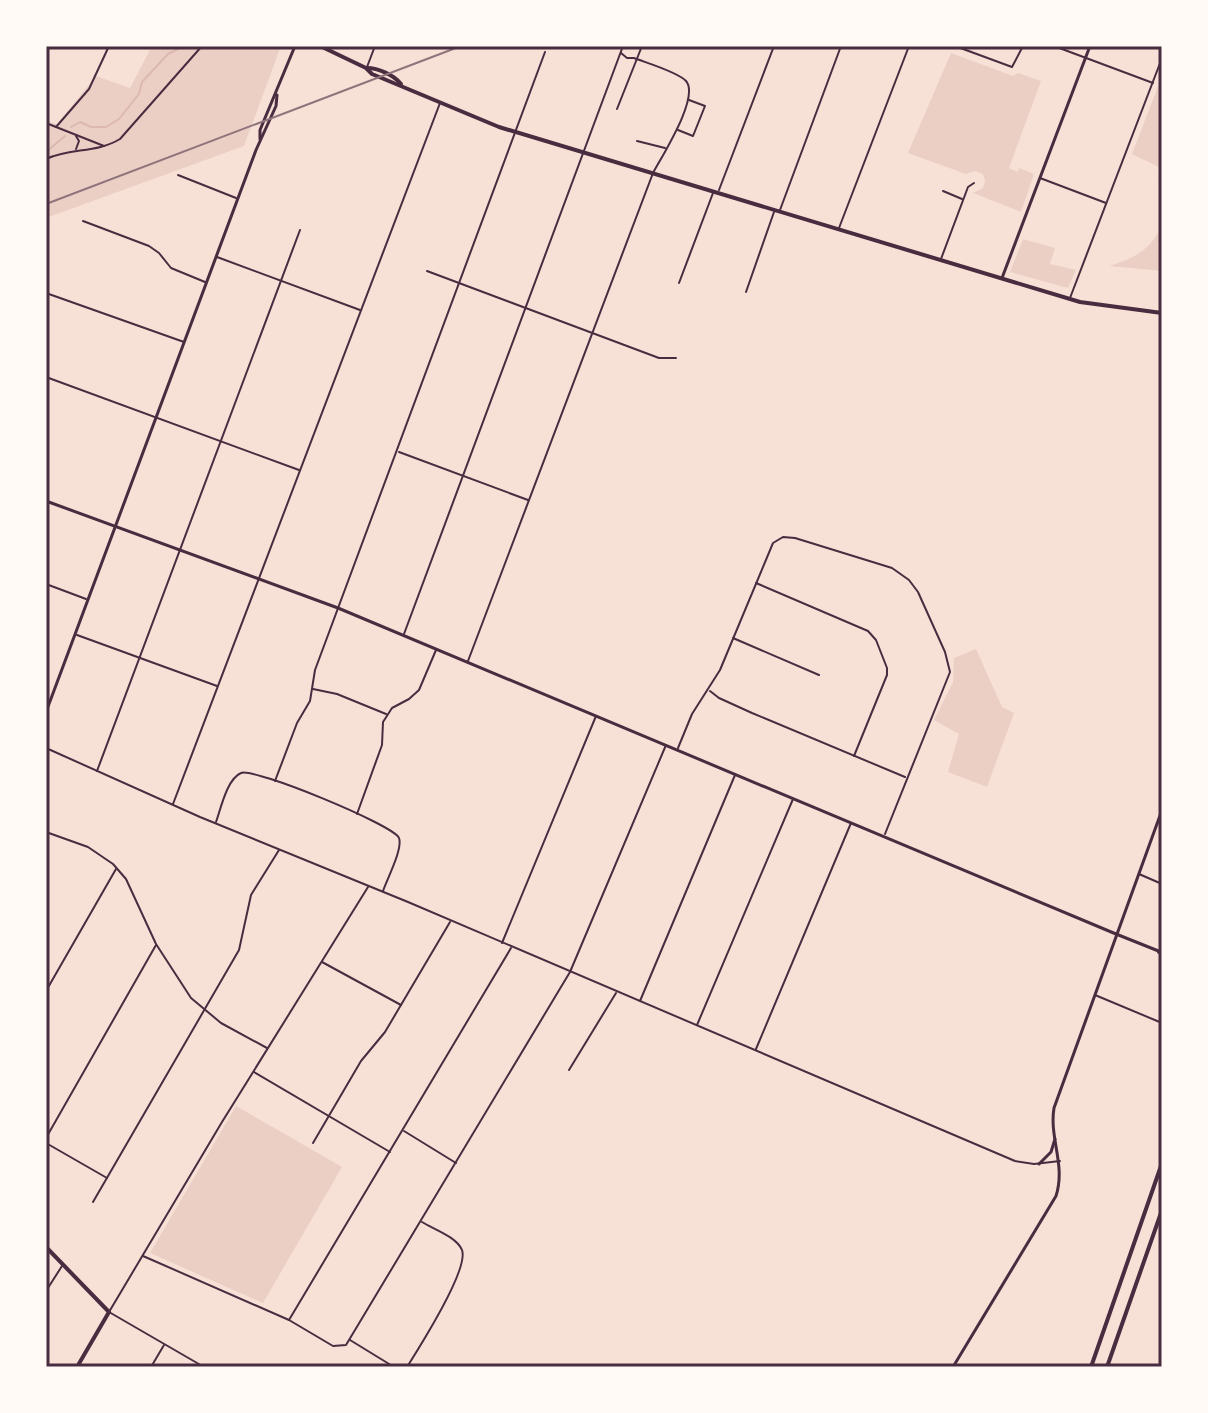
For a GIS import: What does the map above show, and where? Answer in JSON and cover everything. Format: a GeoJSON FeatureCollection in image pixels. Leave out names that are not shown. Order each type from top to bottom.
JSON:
{"type":"FeatureCollection","features":[{"type":"Feature","properties":{"kind":"main road"},"geometry":{"type":"LineString","coordinates":[[320,46],[366,68],[374,68],[482,122],[1070,299],[1097,306],[1162,313]]}},
{"type":"Feature","properties":{"kind":"main road"},"geometry":{"type":"LineString","coordinates":[[1091,1367],[1162,1163]]}},
{"type":"Feature","properties":{"kind":"main road"},"geometry":{"type":"LineString","coordinates":[[1107,1367],[1162,1210]]}},
{"type":"Feature","properties":{"kind":"main road"},"geometry":{"type":"LineString","coordinates":[[46,1247],[109,1312],[77,1367]]}},
{"type":"Feature","properties":{"kind":"street"},"geometry":{"type":"LineString","coordinates":[[56,127],[89,89],[109,46]]}},
{"type":"Feature","properties":{"kind":"street"},"geometry":{"type":"LineString","coordinates":[[46,159],[75,150],[105,147],[120,139],[202,46]]}},
{"type":"Feature","properties":{"kind":"street"},"geometry":{"type":"LineString","coordinates":[[46,712],[238,199],[260,139],[260,130],[295,46]]}},
{"type":"Feature","properties":{"kind":"street"},"geometry":{"type":"LineString","coordinates":[[366,68],[375,46]]}},
{"type":"Feature","properties":{"kind":"street"},"geometry":{"type":"LineString","coordinates":[[403,635],[623,46]]}},
{"type":"Feature","properties":{"kind":"street"},"geometry":{"type":"LineString","coordinates":[[617,109],[642,46]]}},
{"type":"Feature","properties":{"kind":"street"},"geometry":{"type":"LineString","coordinates":[[679,283],[774,46]]}},
{"type":"Feature","properties":{"kind":"street"},"geometry":{"type":"LineString","coordinates":[[746,292],[841,46]]}},
{"type":"Feature","properties":{"kind":"street"},"geometry":{"type":"LineString","coordinates":[[838,230],[909,46]]}},
{"type":"Feature","properties":{"kind":"street"},"geometry":{"type":"LineString","coordinates":[[955,46],[1012,67],[1023,46]]}},
{"type":"Feature","properties":{"kind":"street"},"geometry":{"type":"LineString","coordinates":[[1054,46],[1153,83]]}},
{"type":"Feature","properties":{"kind":"street"},"geometry":{"type":"LineString","coordinates":[[1002,278],[1090,46]]}},
{"type":"Feature","properties":{"kind":"street"},"geometry":{"type":"LineString","coordinates":[[275,781],[297,723],[310,701],[315,670],[545,52]]}},
{"type":"Feature","properties":{"kind":"street"},"geometry":{"type":"LineString","coordinates":[[468,662],[653,173],[677,129],[688,100],[690,88],[685,79],[621,53]]}},
{"type":"Feature","properties":{"kind":"street"},"geometry":{"type":"LineString","coordinates":[[1070,299],[1162,58]]}},
{"type":"Feature","properties":{"kind":"street"},"geometry":{"type":"LineString","coordinates":[[677,129],[693,136],[705,106],[688,100]]}},
{"type":"Feature","properties":{"kind":"street"},"geometry":{"type":"LineString","coordinates":[[173,804],[440,102]]}},
{"type":"Feature","properties":{"kind":"street"},"geometry":{"type":"LineString","coordinates":[[46,123],[105,147]]}},
{"type":"Feature","properties":{"kind":"street"},"geometry":{"type":"LineString","coordinates":[[75,150],[79,141],[76,135]]}},
{"type":"Feature","properties":{"kind":"street"},"geometry":{"type":"LineString","coordinates":[[637,141],[666,149]]}},
{"type":"Feature","properties":{"kind":"street"},"geometry":{"type":"LineString","coordinates":[[178,175],[238,199]]}},
{"type":"Feature","properties":{"kind":"street"},"geometry":{"type":"LineString","coordinates":[[1040,178],[1107,203]]}},
{"type":"Feature","properties":{"kind":"street"},"geometry":{"type":"LineString","coordinates":[[941,260],[968,187],[974,183]]}},
{"type":"Feature","properties":{"kind":"street"},"geometry":{"type":"LineString","coordinates":[[943,191],[963,200]]}},
{"type":"Feature","properties":{"kind":"street"},"geometry":{"type":"LineString","coordinates":[[83,221],[149,246],[176,271],[206,283]]}},
{"type":"Feature","properties":{"kind":"street"},"geometry":{"type":"LineString","coordinates":[[97,771],[300,230]]}},
{"type":"Feature","properties":{"kind":"street"},"geometry":{"type":"LineString","coordinates":[[216,257],[360,310]]}},
{"type":"Feature","properties":{"kind":"street"},"geometry":{"type":"LineString","coordinates":[[427,271],[659,358],[676,358]]}},
{"type":"Feature","properties":{"kind":"street"},"geometry":{"type":"LineString","coordinates":[[46,293],[184,342]]}},
{"type":"Feature","properties":{"kind":"street"},"geometry":{"type":"LineString","coordinates":[[46,377],[299,470]]}},
{"type":"Feature","properties":{"kind":"street"},"geometry":{"type":"LineString","coordinates":[[398,451],[529,500]]}},
{"type":"Feature","properties":{"kind":"street"},"geometry":{"type":"LineString","coordinates":[[46,501],[338,608],[1161,952]]}},
{"type":"Feature","properties":{"kind":"street"},"geometry":{"type":"LineString","coordinates":[[678,749],[692,714],[709,691],[773,543],[789,537],[892,568],[909,580],[921,599],[945,652],[950,672],[884,836]]}},
{"type":"Feature","properties":{"kind":"street"},"geometry":{"type":"LineString","coordinates":[[755,583],[862,627],[876,640],[887,675],[854,756]]}},
{"type":"Feature","properties":{"kind":"street"},"geometry":{"type":"LineString","coordinates":[[46,584],[89,599]]}},
{"type":"Feature","properties":{"kind":"street"},"geometry":{"type":"LineString","coordinates":[[75,634],[217,686]]}},
{"type":"Feature","properties":{"kind":"street"},"geometry":{"type":"LineString","coordinates":[[732,638],[819,675]]}},
{"type":"Feature","properties":{"kind":"street"},"geometry":{"type":"LineString","coordinates":[[357,814],[382,745],[382,727],[387,714],[419,690],[436,649]]}},
{"type":"Feature","properties":{"kind":"street"},"geometry":{"type":"LineString","coordinates":[[312,689],[337,694],[387,714]]}},
{"type":"Feature","properties":{"kind":"street"},"geometry":{"type":"LineString","coordinates":[[709,691],[730,703],[907,778]]}},
{"type":"Feature","properties":{"kind":"street"},"geometry":{"type":"LineString","coordinates":[[502,943],[597,715]]}},
{"type":"Feature","properties":{"kind":"street"},"geometry":{"type":"LineString","coordinates":[[143,1256],[289,1320],[333,1346],[339,1347],[349,1340],[570,972],[666,744]]}},
{"type":"Feature","properties":{"kind":"street"},"geometry":{"type":"LineString","coordinates":[[46,748],[1015,1161],[1039,1164],[1060,1161]]}},
{"type":"Feature","properties":{"kind":"street"},"geometry":{"type":"LineString","coordinates":[[216,823],[236,776],[252,772],[357,814],[397,835],[400,845],[382,892]]}},
{"type":"Feature","properties":{"kind":"street"},"geometry":{"type":"LineString","coordinates":[[639,1002],[735,773]]}},
{"type":"Feature","properties":{"kind":"street"},"geometry":{"type":"LineString","coordinates":[[697,1026],[793,798]]}},
{"type":"Feature","properties":{"kind":"street"},"geometry":{"type":"LineString","coordinates":[[953,1367],[1050,1209],[1060,1182],[1053,1116],[1057,1098],[1162,810]]}},
{"type":"Feature","properties":{"kind":"street"},"geometry":{"type":"LineString","coordinates":[[755,1051],[851,822]]}},
{"type":"Feature","properties":{"kind":"street"},"geometry":{"type":"LineString","coordinates":[[46,832],[106,857],[126,879],[156,944],[184,990],[221,1023],[267,1049]]}},
{"type":"Feature","properties":{"kind":"street"},"geometry":{"type":"LineString","coordinates":[[93,1202],[239,950],[251,895],[280,849]]}},
{"type":"Feature","properties":{"kind":"street"},"geometry":{"type":"LineString","coordinates":[[46,991],[117,868]]}},
{"type":"Feature","properties":{"kind":"street"},"geometry":{"type":"LineString","coordinates":[[1138,874],[1162,884]]}},
{"type":"Feature","properties":{"kind":"street"},"geometry":{"type":"LineString","coordinates":[[204,1367],[109,1312],[368,886]]}},
{"type":"Feature","properties":{"kind":"street"},"geometry":{"type":"LineString","coordinates":[[313,1143],[361,1061],[385,1032],[451,921]]}},
{"type":"Feature","properties":{"kind":"street"},"geometry":{"type":"LineString","coordinates":[[107,1178],[46,1141],[156,944]]}},
{"type":"Feature","properties":{"kind":"street"},"geometry":{"type":"LineString","coordinates":[[289,1320],[511,947]]}},
{"type":"Feature","properties":{"kind":"street"},"geometry":{"type":"LineString","coordinates":[[321,961],[401,1005]]}},
{"type":"Feature","properties":{"kind":"street"},"geometry":{"type":"LineString","coordinates":[[569,1070],[617,992]]}},
{"type":"Feature","properties":{"kind":"street"},"geometry":{"type":"LineString","coordinates":[[1094,995],[1162,1023]]}},
{"type":"Feature","properties":{"kind":"street"},"geometry":{"type":"LineString","coordinates":[[253,1072],[390,1152]]}},
{"type":"Feature","properties":{"kind":"street"},"geometry":{"type":"LineString","coordinates":[[403,1131],[456,1163]]}},
{"type":"Feature","properties":{"kind":"street"},"geometry":{"type":"LineString","coordinates":[[1039,1164],[1051,1152],[1055,1139]]}},
{"type":"Feature","properties":{"kind":"street"},"geometry":{"type":"LineString","coordinates":[[407,1367],[447,1301],[463,1258],[461,1249],[454,1241],[421,1222]]}},
{"type":"Feature","properties":{"kind":"street"},"geometry":{"type":"LineString","coordinates":[[46,1291],[63,1265]]}},
{"type":"Feature","properties":{"kind":"street"},"geometry":{"type":"LineString","coordinates":[[349,1340],[394,1367]]}},
{"type":"Feature","properties":{"kind":"street"},"geometry":{"type":"LineString","coordinates":[[151,1367],[164,1344]]}},
{"type":"Feature","properties":{"kind":"shaded area"},"geometry":{"type":"Polygon","coordinates":[[[152,46],[281,46],[244,146],[46,218],[46,121],[57,124],[96,76],[130,88],[152,46]]]}},
{"type":"Feature","properties":{"kind":"shaded area"},"geometry":{"type":"Polygon","coordinates":[[[951,53],[1013,76],[1018,73],[1041,81],[1009,168],[1034,174],[1021,212],[973,193],[983,188],[983,174],[975,171],[966,174],[908,153],[951,53]]]}},
{"type":"Feature","properties":{"kind":"shaded area"},"geometry":{"type":"Polygon","coordinates":[[[1162,76],[1162,186],[1158,181],[1161,168],[1132,154],[1162,76]]]}},
{"type":"Feature","properties":{"kind":"shaded area"},"geometry":{"type":"Polygon","coordinates":[[[1162,224],[1162,271],[1109,266],[1141,252],[1162,224]]]}},
{"type":"Feature","properties":{"kind":"shaded area"},"geometry":{"type":"Polygon","coordinates":[[[1023,239],[1055,248],[1050,264],[1076,270],[1068,288],[1010,272],[1023,239]]]}},
{"type":"Feature","properties":{"kind":"shaded area"},"geometry":{"type":"Polygon","coordinates":[[[976,649],[1002,707],[1014,713],[987,787],[948,772],[959,734],[934,720],[953,682],[954,658],[976,649]]]}},
{"type":"Feature","properties":{"kind":"shaded area"},"geometry":{"type":"Polygon","coordinates":[[[236,1106],[342,1167],[263,1303],[150,1253],[236,1106]]]}},
{"type":"Feature","properties":{"kind":"waterway"},"geometry":{"type":"LineString","coordinates":[[71,127],[80,122],[91,127],[106,127],[119,119],[139,94],[142,82],[168,54],[184,46]]}},
{"type":"Feature","properties":{"kind":"waterway"},"geometry":{"type":"LineString","coordinates":[[46,152],[65,136]]}},
{"type":"Feature","properties":{"kind":"railway"},"geometry":{"type":"LineString","coordinates":[[46,204],[461,46]]}}]}
